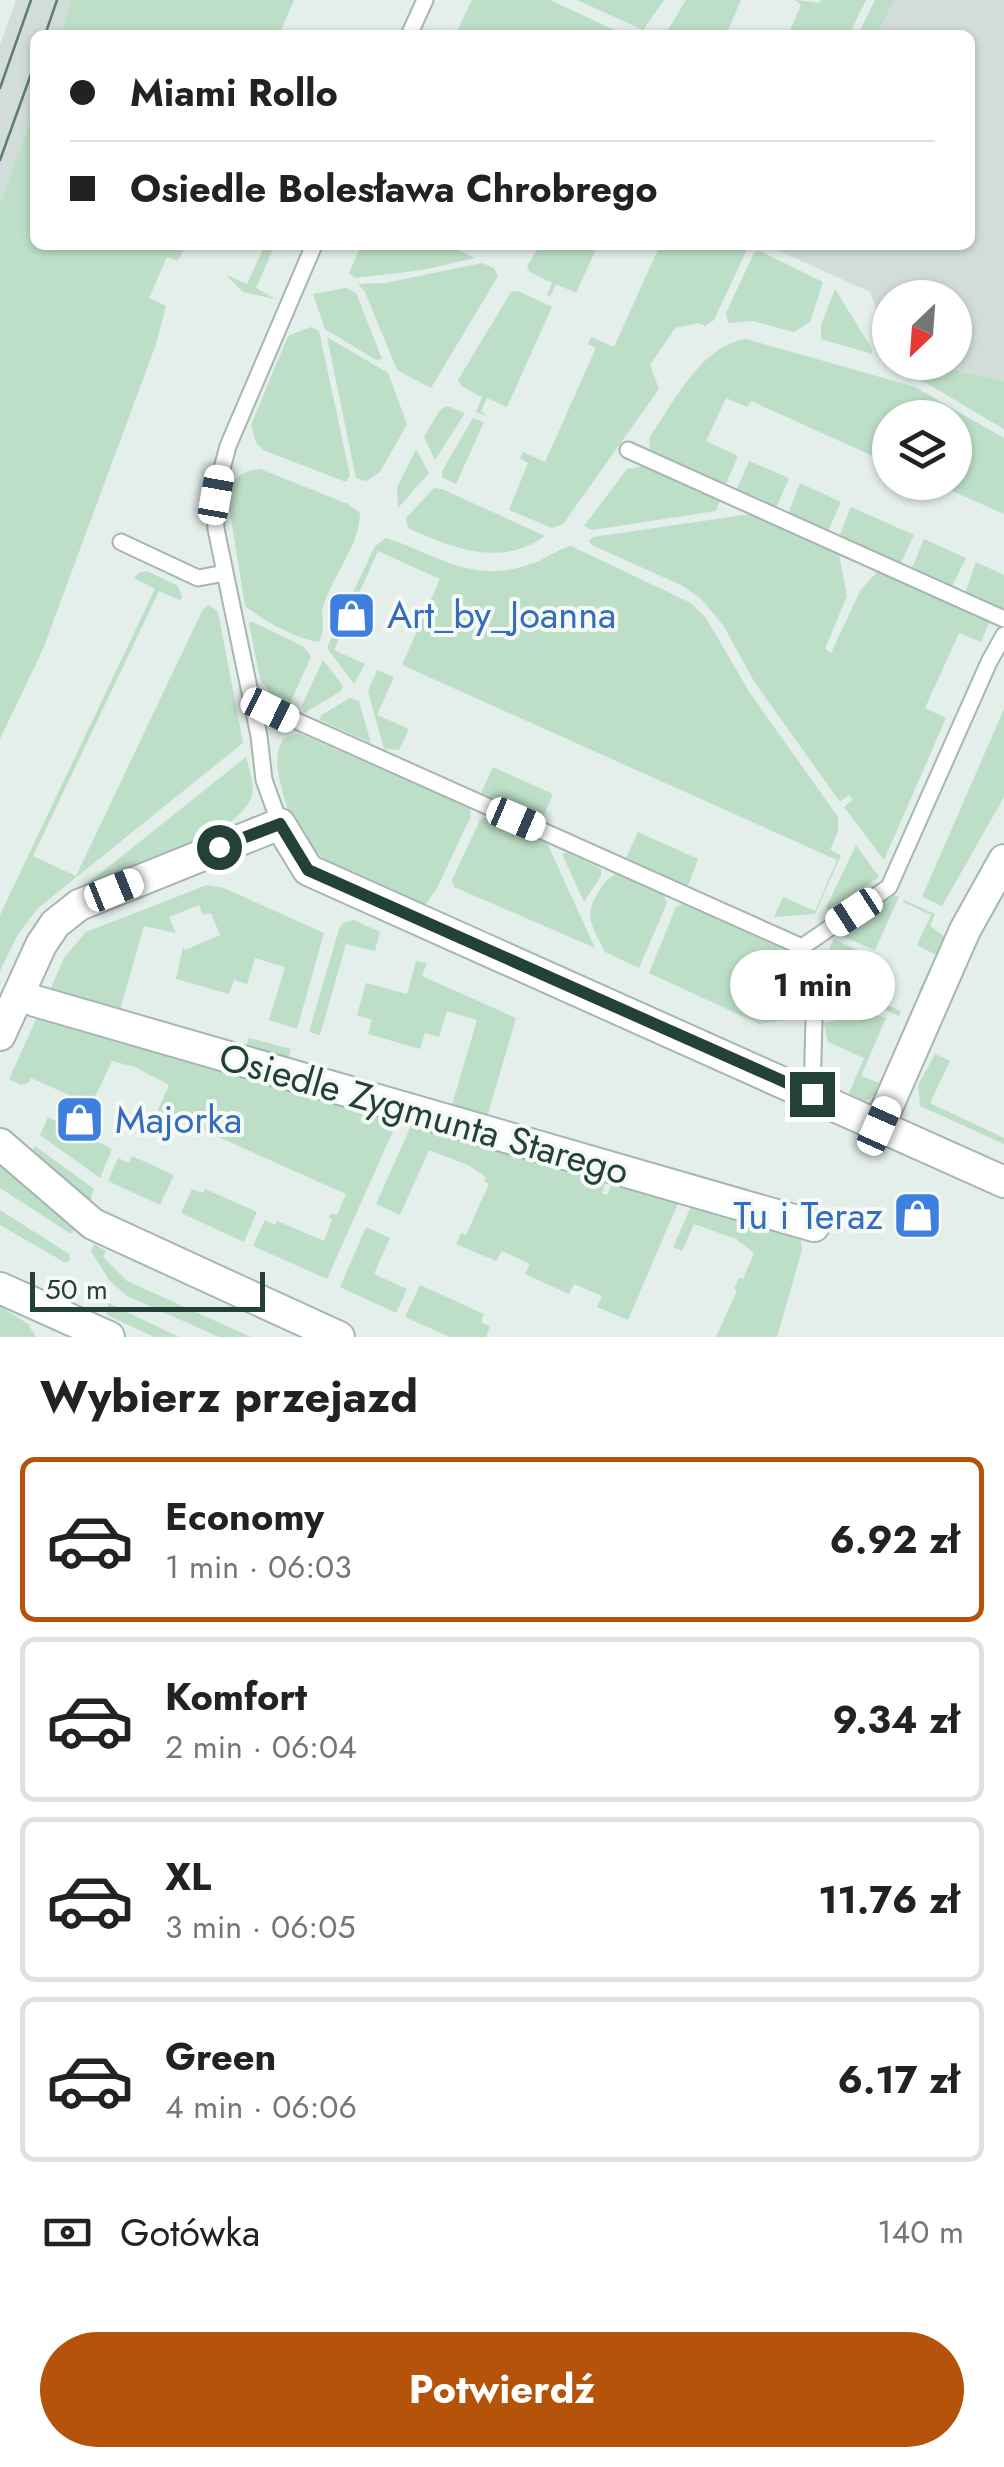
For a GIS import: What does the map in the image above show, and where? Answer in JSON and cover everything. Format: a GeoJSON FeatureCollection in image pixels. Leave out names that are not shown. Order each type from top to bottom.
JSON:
{"type":"FeatureCollection","features":[{"type":"Feature","properties":{"kind":"street"},"geometry":{"type":"LineString","coordinates":[[0,1034],[41,944],[54,924],[79,904],[280,824],[308,870],[1004,1182]]}},
{"type":"Feature","properties":{"kind":"street"},"geometry":{"type":"LineString","coordinates":[[879,1126],[964,930],[1004,860]]}},
{"type":"Feature","properties":{"kind":"street","name":"Osiedle Zygmunta Starego"},"geometry":{"type":"LineString","coordinates":[[36,1001],[814,1226]]}},
{"type":"Feature","properties":{"kind":"street"},"geometry":{"type":"LineString","coordinates":[[0,1144],[94,1224],[339,1337]]}},
{"type":"Feature","properties":{"kind":"street"},"geometry":{"type":"LineString","coordinates":[[0,1288],[92,1334]]}},
{"type":"Feature","properties":{"kind":"lane"},"geometry":{"type":"LineString","coordinates":[[411,30],[424,0]]}},
{"type":"Feature","properties":{"kind":"lane"},"geometry":{"type":"LineString","coordinates":[[280,824],[264,780],[252,701],[216,529],[216,495],[220,472],[270,344],[312,250]]}},
{"type":"Feature","properties":{"kind":"lane"},"geometry":{"type":"LineString","coordinates":[[628,450],[1004,620]]}},
{"type":"Feature","properties":{"kind":"lane"},"geometry":{"type":"LineString","coordinates":[[121,542],[198,578],[225,573]]}},
{"type":"Feature","properties":{"kind":"lane"},"geometry":{"type":"LineString","coordinates":[[802,947],[889,887],[988,662],[1004,635]]}},
{"type":"Feature","properties":{"kind":"lane"},"geometry":{"type":"LineString","coordinates":[[252,701],[802,947]]}},
{"type":"Feature","properties":{"kind":"lane"},"geometry":{"type":"LineString","coordinates":[[802,947],[814,1020],[812,1094]]}},
{"type":"Feature","properties":{"kind":"shaded area"},"geometry":{"type":"Polygon","coordinates":[[[16,0],[72,0],[62,30],[30,30],[30,119],[0,204],[0,45],[16,0]]]}},
{"type":"Feature","properties":{"kind":"shaded area"},"geometry":{"type":"Polygon","coordinates":[[[894,0],[1004,0],[1004,381],[972,374],[972,280],[872,280],[872,298],[870,292],[777,250],[975,250],[975,30],[879,30],[894,0]]]}},
{"type":"Feature","properties":{"kind":"green space"},"geometry":{"type":"Polygon","coordinates":[[[72,0],[294,0],[281,30],[62,30],[72,0]]]}},
{"type":"Feature","properties":{"kind":"green space"},"geometry":{"type":"Polygon","coordinates":[[[472,0],[550,0],[614,30],[457,30],[472,0]]]}},
{"type":"Feature","properties":{"kind":"green space"},"geometry":{"type":"Polygon","coordinates":[[[577,0],[664,0],[643,30],[577,0]]]}},
{"type":"Feature","properties":{"kind":"green space"},"geometry":{"type":"Polygon","coordinates":[[[686,0],[741,0],[728,30],[668,30],[686,0]]]}},
{"type":"Feature","properties":{"kind":"green space"},"geometry":{"type":"Polygon","coordinates":[[[795,0],[866,0],[851,30],[790,30],[801,5],[795,0]]]}},
{"type":"Feature","properties":{"kind":"green space"},"geometry":{"type":"Polygon","coordinates":[[[875,0],[894,0],[879,30],[860,30],[875,0]]]}},
{"type":"Feature","properties":{"kind":"green space"},"geometry":{"type":"Polygon","coordinates":[[[30,119],[30,250],[184,250],[178,261],[167,257],[149,298],[166,306],[156,344],[43,649],[0,739],[0,204],[30,119]]]}},
{"type":"Feature","properties":{"kind":"green space"},"geometry":{"type":"Polygon","coordinates":[[[263,250],[273,250],[256,288],[275,299],[243,292],[226,275],[247,284],[263,250]]]}},
{"type":"Feature","properties":{"kind":"green space"},"geometry":{"type":"Polygon","coordinates":[[[359,250],[458,250],[475,258],[423,270],[355,278],[349,273],[359,250]]]}},
{"type":"Feature","properties":{"kind":"green space"},"geometry":{"type":"Polygon","coordinates":[[[537,250],[596,250],[576,293],[556,284],[550,297],[547,295],[552,283],[530,272],[527,266],[537,250]]]}},
{"type":"Feature","properties":{"kind":"green space"},"geometry":{"type":"Polygon","coordinates":[[[658,250],[747,250],[714,320],[705,326],[698,323],[675,328],[650,365],[659,389],[563,524],[552,528],[509,510],[528,463],[520,458],[523,452],[545,462],[596,348],[588,344],[591,337],[614,347],[658,250]]]}},
{"type":"Feature","properties":{"kind":"green space"},"geometry":{"type":"Polygon","coordinates":[[[760,251],[823,282],[810,322],[794,332],[753,321],[728,323],[726,313],[754,253],[760,251]]]}},
{"type":"Feature","properties":{"kind":"green space"},"geometry":{"type":"Polygon","coordinates":[[[482,263],[494,268],[498,276],[431,388],[397,370],[365,292],[358,284],[385,283],[482,263]]]}},
{"type":"Feature","properties":{"kind":"green space"},"geometry":{"type":"Polygon","coordinates":[[[346,288],[356,293],[382,359],[376,360],[325,329],[313,294],[346,288]]]}},
{"type":"Feature","properties":{"kind":"green space"},"geometry":{"type":"Polygon","coordinates":[[[835,289],[872,354],[821,339],[821,325],[835,289]]]}},
{"type":"Feature","properties":{"kind":"green space"},"geometry":{"type":"Polygon","coordinates":[[[518,291],[552,307],[507,407],[487,398],[481,411],[487,416],[476,412],[482,397],[461,386],[458,380],[511,292],[518,291]]]}},
{"type":"Feature","properties":{"kind":"green space"},"geometry":{"type":"Polygon","coordinates":[[[311,327],[319,331],[350,475],[346,482],[263,450],[256,443],[251,425],[288,336],[311,327]]]}},
{"type":"Feature","properties":{"kind":"green space"},"geometry":{"type":"Polygon","coordinates":[[[327,337],[388,373],[407,424],[380,472],[366,481],[356,478],[327,337]]]}},
{"type":"Feature","properties":{"kind":"green space"},"geometry":{"type":"Polygon","coordinates":[[[746,339],[872,375],[872,380],[915,387],[938,400],[872,400],[872,456],[751,401],[747,407],[726,398],[706,441],[738,456],[726,484],[650,450],[649,438],[702,364],[730,344],[746,339]]]}},
{"type":"Feature","properties":{"kind":"green space"},"geometry":{"type":"Polygon","coordinates":[[[972,374],[1004,381],[1004,429],[972,410],[972,400],[955,400],[921,380],[972,380],[972,374]]]}},
{"type":"Feature","properties":{"kind":"green space"},"geometry":{"type":"Polygon","coordinates":[[[447,406],[465,413],[435,460],[424,437],[440,410],[447,406]]]}},
{"type":"Feature","properties":{"kind":"green space"},"geometry":{"type":"Polygon","coordinates":[[[473,418],[484,422],[456,484],[442,477],[442,471],[473,418]]]}},
{"type":"Feature","properties":{"kind":"green space"},"geometry":{"type":"Polygon","coordinates":[[[972,420],[1004,438],[1004,514],[972,500],[972,420]]]}},
{"type":"Feature","properties":{"kind":"green space"},"geometry":{"type":"Polygon","coordinates":[[[416,449],[429,473],[398,508],[397,488],[416,449]]]}},
{"type":"Feature","properties":{"kind":"green space"},"geometry":{"type":"Polygon","coordinates":[[[749,461],[789,478],[776,508],[736,491],[749,461]]]}},
{"type":"Feature","properties":{"kind":"green space"},"geometry":{"type":"Polygon","coordinates":[[[643,466],[720,501],[716,511],[592,530],[584,526],[627,469],[643,466]]]}},
{"type":"Feature","properties":{"kind":"green space"},"geometry":{"type":"Polygon","coordinates":[[[260,469],[348,504],[360,513],[356,536],[324,604],[319,642],[280,628],[245,606],[228,500],[237,478],[260,469]]]}},
{"type":"Feature","properties":{"kind":"green space"},"geometry":{"type":"Polygon","coordinates":[[[800,483],[841,502],[828,531],[788,514],[800,483]]]}},
{"type":"Feature","properties":{"kind":"green space"},"geometry":{"type":"Polygon","coordinates":[[[434,488],[545,536],[528,546],[493,553],[459,548],[408,528],[406,518],[434,488]]]}},
{"type":"Feature","properties":{"kind":"green space"},"geometry":{"type":"Polygon","coordinates":[[[851,507],[914,535],[901,563],[839,537],[851,507]]]}},
{"type":"Feature","properties":{"kind":"green space"},"geometry":{"type":"Polygon","coordinates":[[[751,514],[839,554],[847,596],[825,649],[831,653],[860,591],[878,571],[990,621],[981,642],[959,633],[925,708],[946,718],[884,860],[844,807],[853,800],[849,795],[840,802],[755,683],[723,625],[701,599],[683,586],[589,541],[593,537],[751,514]]]}},
{"type":"Feature","properties":{"kind":"green space"},"geometry":{"type":"Polygon","coordinates":[[[386,538],[454,565],[489,571],[528,565],[571,546],[691,603],[706,618],[750,693],[838,817],[838,831],[830,850],[841,855],[815,914],[774,917],[783,897],[815,911],[837,860],[402,665],[440,579],[378,551],[334,650],[365,664],[354,684],[327,648],[375,546],[386,538]]]}},
{"type":"Feature","properties":{"kind":"green space"},"geometry":{"type":"Polygon","coordinates":[[[924,539],[966,558],[952,586],[912,568],[924,539]]]}},
{"type":"Feature","properties":{"kind":"green space"},"geometry":{"type":"Polygon","coordinates":[[[976,562],[1004,575],[1004,609],[965,593],[976,562]]]}},
{"type":"Feature","properties":{"kind":"green space"},"geometry":{"type":"Polygon","coordinates":[[[147,571],[178,586],[182,597],[180,600],[159,591],[33,856],[76,876],[203,609],[209,605],[218,612],[243,743],[38,908],[18,934],[0,971],[0,915],[155,589],[134,578],[147,571]]]}},
{"type":"Feature","properties":{"kind":"green space"},"geometry":{"type":"Polygon","coordinates":[[[249,623],[304,647],[311,657],[290,703],[275,700],[260,679],[249,623]]]}},
{"type":"Feature","properties":{"kind":"green space"},"geometry":{"type":"Polygon","coordinates":[[[323,660],[343,686],[304,713],[302,705],[323,660]]]}},
{"type":"Feature","properties":{"kind":"green space"},"geometry":{"type":"Polygon","coordinates":[[[377,670],[394,677],[377,715],[409,729],[399,750],[384,749],[368,691],[377,670]]]}},
{"type":"Feature","properties":{"kind":"green space"},"geometry":{"type":"Polygon","coordinates":[[[350,698],[359,701],[371,743],[320,720],[321,715],[350,698]]]}},
{"type":"Feature","properties":{"kind":"green space"},"geometry":{"type":"Polygon","coordinates":[[[1004,709],[1004,797],[942,906],[922,897],[1004,709]]]}},
{"type":"Feature","properties":{"kind":"green space"},"geometry":{"type":"Polygon","coordinates":[[[299,733],[470,808],[471,816],[426,904],[417,905],[350,875],[314,850],[300,833],[289,811],[277,762],[283,739],[299,733]]]}},
{"type":"Feature","properties":{"kind":"green space"},"geometry":{"type":"Polygon","coordinates":[[[246,757],[252,795],[227,825],[180,851],[87,888],[87,884],[246,757]]]}},
{"type":"Feature","properties":{"kind":"green space"},"geometry":{"type":"Polygon","coordinates":[[[493,767],[553,794],[542,820],[481,793],[493,767]]]}},
{"type":"Feature","properties":{"kind":"green space"},"geometry":{"type":"Polygon","coordinates":[[[488,816],[547,843],[595,948],[454,887],[452,880],[480,820],[488,816]]]}},
{"type":"Feature","properties":{"kind":"green space"},"geometry":{"type":"Polygon","coordinates":[[[638,832],[698,859],[688,886],[626,858],[638,832]]]}},
{"type":"Feature","properties":{"kind":"green space"},"geometry":{"type":"Polygon","coordinates":[[[856,845],[879,877],[828,910],[826,908],[856,845]]]}},
{"type":"Feature","properties":{"kind":"green space"},"geometry":{"type":"Polygon","coordinates":[[[568,852],[601,869],[601,876],[584,902],[562,854],[568,852]]]}},
{"type":"Feature","properties":{"kind":"green space"},"geometry":{"type":"Polygon","coordinates":[[[616,874],[663,894],[667,903],[639,968],[605,952],[591,922],[594,900],[606,881],[616,874]]]}},
{"type":"Feature","properties":{"kind":"green space"},"geometry":{"type":"Polygon","coordinates":[[[207,885],[224,888],[324,933],[297,1029],[269,1020],[285,967],[255,958],[247,984],[234,980],[229,994],[176,979],[183,947],[185,950],[220,935],[211,913],[203,915],[199,905],[169,917],[176,933],[144,926],[120,1010],[46,999],[64,958],[86,932],[207,885]]]}},
{"type":"Feature","properties":{"kind":"green space"},"geometry":{"type":"Polygon","coordinates":[[[894,895],[899,897],[875,950],[837,934],[894,895]]]}},
{"type":"Feature","properties":{"kind":"green space"},"geometry":{"type":"Polygon","coordinates":[[[904,900],[935,914],[930,926],[948,939],[924,994],[919,991],[936,955],[917,945],[931,915],[904,900]]]}},
{"type":"Feature","properties":{"kind":"green space"},"geometry":{"type":"Polygon","coordinates":[[[683,904],[785,950],[799,1018],[759,1024],[649,973],[676,907],[683,904]]]}},
{"type":"Feature","properties":{"kind":"green space"},"geometry":{"type":"Polygon","coordinates":[[[354,920],[380,932],[375,951],[346,944],[320,1035],[309,1032],[339,929],[343,923],[354,920]]]}},
{"type":"Feature","properties":{"kind":"green space"},"geometry":{"type":"Polygon","coordinates":[[[834,939],[870,956],[866,990],[862,991],[824,960],[834,939]]]}},
{"type":"Feature","properties":{"kind":"green space"},"geometry":{"type":"Polygon","coordinates":[[[416,961],[427,963],[422,976],[516,1018],[486,1121],[421,1097],[452,1105],[477,1020],[447,1011],[439,1037],[425,1033],[420,1049],[368,1034],[372,1020],[357,1015],[366,983],[407,994],[416,961]]]}},
{"type":"Feature","properties":{"kind":"green space"},"geometry":{"type":"Polygon","coordinates":[[[875,962],[889,969],[875,999],[901,1011],[899,1016],[872,1004],[875,962]]]}},
{"type":"Feature","properties":{"kind":"green space"},"geometry":{"type":"Polygon","coordinates":[[[816,964],[864,1006],[823,1015],[816,964]]]}},
{"type":"Feature","properties":{"kind":"green space"},"geometry":{"type":"Polygon","coordinates":[[[39,1013],[394,1116],[397,1122],[327,1279],[253,1246],[265,1220],[275,1225],[277,1221],[324,1241],[332,1219],[329,1217],[331,1213],[337,1215],[346,1194],[158,1110],[169,1085],[135,1067],[112,1061],[93,1101],[78,1095],[76,1098],[31,1078],[21,1085],[9,1079],[39,1013]]]}},
{"type":"Feature","properties":{"kind":"green space"},"geometry":{"type":"Polygon","coordinates":[[[870,1013],[886,1018],[861,1076],[882,1084],[881,1091],[862,1103],[849,1093],[864,1058],[828,1042],[824,1023],[870,1013]]]}},
{"type":"Feature","properties":{"kind":"green space"},"geometry":{"type":"Polygon","coordinates":[[[249,1038],[291,1049],[286,1066],[246,1047],[249,1038]]]}},
{"type":"Feature","properties":{"kind":"green space"},"geometry":{"type":"Polygon","coordinates":[[[935,1054],[950,1061],[930,1103],[1004,1138],[1004,1144],[920,1106],[918,1085],[935,1054]]]}},
{"type":"Feature","properties":{"kind":"green space"},"geometry":{"type":"Polygon","coordinates":[[[48,1117],[112,1149],[100,1178],[40,1135],[48,1117]]]}},
{"type":"Feature","properties":{"kind":"green space"},"geometry":{"type":"Polygon","coordinates":[[[419,1123],[607,1178],[602,1193],[607,1195],[612,1183],[679,1201],[628,1320],[597,1307],[602,1296],[574,1284],[569,1294],[525,1274],[530,1264],[502,1251],[496,1261],[456,1244],[461,1233],[466,1235],[489,1184],[484,1181],[486,1177],[468,1165],[429,1150],[400,1215],[376,1204],[411,1126],[419,1123]]]}},
{"type":"Feature","properties":{"kind":"green space"},"geometry":{"type":"Polygon","coordinates":[[[35,1146],[94,1189],[89,1204],[32,1153],[35,1146]]]}},
{"type":"Feature","properties":{"kind":"green space"},"geometry":{"type":"Polygon","coordinates":[[[132,1156],[174,1175],[160,1205],[108,1181],[118,1158],[129,1163],[132,1156]]]}},
{"type":"Feature","properties":{"kind":"green space"},"geometry":{"type":"Polygon","coordinates":[[[0,1163],[75,1228],[71,1234],[0,1188],[0,1163]]]}},
{"type":"Feature","properties":{"kind":"green space"},"geometry":{"type":"Polygon","coordinates":[[[192,1189],[203,1193],[205,1189],[257,1212],[244,1242],[181,1213],[192,1189]]]}},
{"type":"Feature","properties":{"kind":"green space"},"geometry":{"type":"Polygon","coordinates":[[[693,1202],[800,1234],[802,1250],[777,1337],[716,1337],[737,1291],[734,1289],[739,1278],[743,1279],[754,1253],[736,1239],[694,1224],[682,1251],[673,1247],[693,1202]]]}},
{"type":"Feature","properties":{"kind":"green space"},"geometry":{"type":"Polygon","coordinates":[[[0,1210],[69,1254],[70,1260],[66,1263],[0,1225],[0,1210]]]}},
{"type":"Feature","properties":{"kind":"green space"},"geometry":{"type":"Polygon","coordinates":[[[366,1227],[390,1238],[374,1274],[407,1289],[396,1313],[340,1287],[366,1227]]]}},
{"type":"Feature","properties":{"kind":"green space"},"geometry":{"type":"Polygon","coordinates":[[[94,1244],[106,1251],[103,1257],[127,1281],[251,1337],[219,1337],[127,1296],[109,1280],[91,1251],[94,1244]]]}},
{"type":"Feature","properties":{"kind":"green space"},"geometry":{"type":"Polygon","coordinates":[[[420,1285],[484,1314],[481,1322],[490,1326],[486,1337],[450,1337],[405,1317],[420,1285]]]}},
{"type":"Feature","properties":{"kind":"green space"},"geometry":{"type":"Polygon","coordinates":[[[108,1303],[179,1337],[154,1337],[107,1315],[108,1303]]]}},
{"type":"Feature","properties":{"kind":"green space"},"geometry":{"type":"Polygon","coordinates":[[[0,1306],[28,1324],[36,1337],[0,1337],[0,1306]]]}},
{"type":"Feature","properties":{"kind":"tram line"},"geometry":{"type":"LineString","coordinates":[[0,88],[31,0]]}},
{"type":"Feature","properties":{"kind":"tram line"},"geometry":{"type":"LineString","coordinates":[[47,30],[57,0]]}},
{"type":"Feature","properties":{"kind":"tram line"},"geometry":{"type":"LineString","coordinates":[[0,160],[30,77]]}},
{"type":"Feature","properties":{"kind":"place","name":"Art_by_Joanna"},"geometry":{"type":"Point","coordinates":[352,615]}},
{"type":"Feature","properties":{"kind":"place","name":"Majorka"},"geometry":{"type":"Point","coordinates":[80,1120]}},
{"type":"Feature","properties":{"kind":"place","name":"Tu i Teraz"},"geometry":{"type":"Point","coordinates":[918,1216]}},
{"type":"Feature","properties":{"kind":"route"},"geometry":{"type":"LineString","coordinates":[[219,847],[280,824],[308,870],[812,1094]]}}]}
